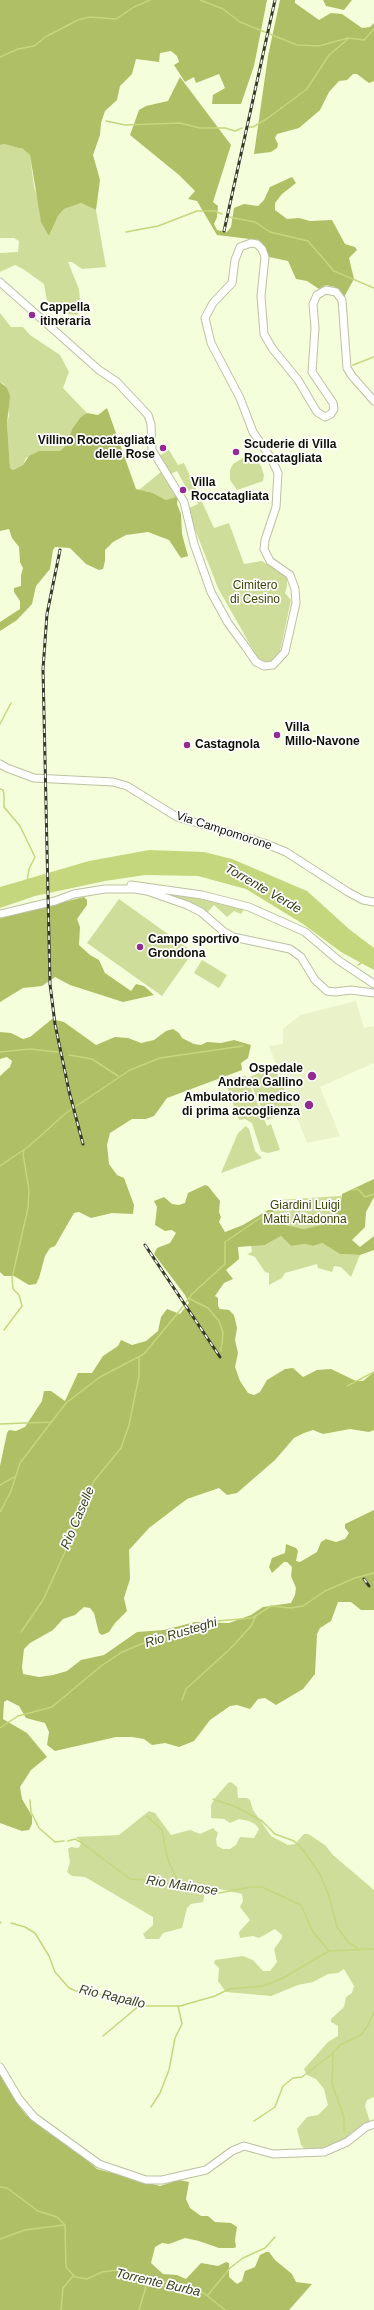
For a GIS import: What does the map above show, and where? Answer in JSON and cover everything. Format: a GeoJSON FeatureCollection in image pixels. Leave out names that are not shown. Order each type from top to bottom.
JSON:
{"type":"FeatureCollection","features":[{"type":"Feature","properties":{"kind":"street"},"geometry":{"type":"LineString","coordinates":[[0,282],[81,353],[117,382],[148,415],[151,424],[152,450],[184,502],[194,544],[211,592],[242,642],[260,665],[269,667],[277,662],[285,652],[296,603],[295,589],[290,575],[270,561],[264,549],[265,540],[276,507],[278,473],[271,458],[253,432],[240,398],[211,343],[205,318],[213,303],[232,283],[235,260],[240,247],[251,243],[256,244],[262,249],[264,257],[261,296],[264,334],[306,392],[316,412],[325,417],[331,414],[334,409],[333,402],[312,372],[315,328],[313,304],[317,295],[326,290],[336,292],[342,300],[347,368],[374,401]]}},
{"type":"Feature","properties":{"kind":"street","name":"Via Campomorone"},"geometry":{"type":"LineString","coordinates":[[0,764],[34,778],[113,782],[128,786],[177,817],[264,843],[286,852],[348,892],[363,900],[374,902]]}},
{"type":"Feature","properties":{"kind":"street"},"geometry":{"type":"LineString","coordinates":[[0,914],[49,903],[74,894],[140,885],[202,895],[250,907],[305,932],[338,960],[374,984]]}},
{"type":"Feature","properties":{"kind":"street"},"geometry":{"type":"LineString","coordinates":[[113,888],[147,891],[187,905],[200,912],[223,931],[234,937],[290,949],[301,957],[315,980],[327,991],[335,992],[351,990],[374,993]]}},
{"type":"Feature","properties":{"kind":"street"},"geometry":{"type":"LineString","coordinates":[[0,2067],[22,2103],[34,2117],[99,2164],[146,2180],[162,2180],[206,2170],[232,2151],[244,2146],[273,2154],[324,2152],[343,2144],[366,2127],[374,2124]]}},
{"type":"Feature","properties":{"kind":"shaded area"},"geometry":{"type":"Polygon","coordinates":[[[0,0],[267,0],[254,66],[241,104],[212,104],[213,95],[225,88],[219,74],[196,83],[194,77],[185,82],[174,65],[179,62],[177,56],[171,51],[160,53],[159,62],[136,59],[132,74],[120,86],[117,100],[105,111],[101,123],[100,135],[93,155],[100,180],[96,210],[81,203],[64,209],[58,216],[49,236],[41,222],[30,155],[23,149],[4,144],[0,145],[0,0]]]}},
{"type":"Feature","properties":{"kind":"shaded area"},"geometry":{"type":"Polygon","coordinates":[[[280,0],[295,0],[295,3],[319,20],[331,13],[342,14],[362,28],[370,27],[374,23],[374,81],[369,83],[357,74],[353,74],[347,80],[339,81],[329,92],[320,110],[299,128],[277,134],[275,138],[278,144],[277,148],[271,152],[254,154],[268,56],[280,0]]]}},
{"type":"Feature","properties":{"kind":"shaded area"},"geometry":{"type":"Polygon","coordinates":[[[323,0],[352,0],[344,10],[326,6],[323,0]]]}},
{"type":"Feature","properties":{"kind":"shaded area"},"geometry":{"type":"Polygon","coordinates":[[[180,77],[231,145],[213,202],[218,206],[217,217],[214,224],[217,230],[227,232],[231,227],[234,208],[244,204],[258,206],[264,200],[270,187],[292,177],[296,183],[282,194],[275,203],[275,210],[287,219],[299,218],[310,221],[332,220],[345,244],[355,247],[357,250],[349,258],[354,279],[344,297],[335,287],[326,285],[319,289],[307,281],[296,279],[288,261],[269,257],[263,244],[258,240],[217,235],[197,201],[188,199],[195,191],[179,175],[130,135],[139,110],[146,106],[168,101],[180,77]]]}},
{"type":"Feature","properties":{"kind":"shaded area"},"geometry":{"type":"Polygon","coordinates":[[[0,382],[7,388],[10,396],[7,423],[10,468],[13,470],[23,465],[29,456],[39,451],[60,451],[68,443],[72,429],[81,417],[87,413],[98,415],[107,408],[136,489],[153,493],[166,500],[178,496],[177,504],[181,514],[182,534],[188,556],[181,558],[169,540],[148,532],[126,535],[113,542],[105,550],[103,569],[99,570],[86,564],[70,548],[55,547],[53,550],[50,569],[36,586],[32,604],[17,620],[0,631],[0,622],[20,609],[20,601],[14,592],[14,588],[21,586],[21,575],[23,568],[20,562],[19,547],[12,538],[9,529],[0,531],[0,382]]]}},
{"type":"Feature","properties":{"kind":"shaded area"},"geometry":{"type":"Polygon","coordinates":[[[84,897],[87,900],[87,905],[77,919],[80,927],[79,945],[90,955],[99,960],[105,973],[131,991],[136,984],[144,986],[154,995],[123,1002],[70,985],[55,977],[42,986],[23,988],[0,1002],[0,918],[84,897]]]}},
{"type":"Feature","properties":{"kind":"shaded area","name":"Ospedale Andrea Gallino"},"geometry":{"type":"Polygon","coordinates":[[[356,1001],[364,1028],[374,1026],[374,1063],[320,1087],[340,1136],[307,1143],[269,1046],[283,1044],[283,1029],[300,1015],[356,1001]]]}},
{"type":"Feature","properties":{"kind":"shaded area"},"geometry":{"type":"Polygon","coordinates":[[[52,1019],[64,1022],[96,1045],[115,1037],[128,1038],[141,1043],[154,1040],[166,1031],[173,1029],[179,1033],[182,1038],[194,1044],[201,1045],[207,1042],[221,1043],[234,1040],[251,1045],[248,1058],[241,1063],[242,1070],[167,1098],[154,1116],[146,1119],[132,1119],[110,1133],[107,1145],[109,1164],[117,1175],[124,1178],[134,1205],[133,1214],[112,1213],[91,1218],[79,1212],[74,1213],[55,1246],[50,1248],[45,1256],[36,1284],[29,1285],[14,1276],[4,1276],[0,1272],[0,1076],[10,1067],[12,1061],[7,1057],[0,1059],[0,1032],[11,1033],[23,1039],[30,1037],[52,1019]]]}},
{"type":"Feature","properties":{"kind":"shaded area"},"geometry":{"type":"Polygon","coordinates":[[[374,1179],[374,1197],[366,1212],[365,1227],[352,1240],[360,1247],[374,1236],[374,1250],[360,1255],[340,1254],[322,1243],[313,1246],[305,1244],[291,1246],[281,1236],[265,1245],[238,1247],[239,1259],[226,1270],[233,1279],[224,1283],[215,1296],[218,1298],[218,1306],[220,1309],[229,1310],[234,1315],[237,1328],[235,1340],[238,1353],[235,1367],[240,1381],[248,1393],[254,1395],[260,1392],[267,1380],[285,1369],[293,1368],[303,1377],[317,1370],[331,1369],[356,1381],[363,1381],[374,1372],[374,1430],[369,1432],[350,1429],[323,1434],[313,1430],[304,1433],[294,1438],[275,1460],[237,1493],[227,1495],[219,1488],[187,1499],[149,1528],[129,1550],[130,1579],[124,1598],[127,1611],[115,1623],[109,1632],[102,1635],[99,1633],[94,1613],[90,1608],[84,1607],[75,1615],[63,1619],[53,1630],[30,1643],[24,1649],[22,1667],[23,1674],[39,1677],[67,1671],[81,1660],[104,1655],[137,1632],[164,1630],[195,1622],[229,1623],[251,1615],[263,1607],[291,1603],[295,1595],[296,1588],[291,1576],[292,1567],[287,1562],[284,1562],[272,1573],[269,1567],[272,1558],[285,1553],[286,1544],[296,1548],[298,1551],[296,1561],[300,1562],[317,1552],[321,1542],[326,1539],[336,1542],[345,1539],[349,1533],[345,1528],[345,1524],[374,1510],[374,1610],[361,1610],[351,1602],[338,1602],[331,1621],[320,1628],[317,1634],[315,1674],[303,1689],[276,1705],[265,1698],[258,1699],[250,1709],[237,1705],[230,1706],[210,1720],[194,1741],[179,1747],[165,1743],[152,1745],[144,1739],[132,1737],[116,1737],[55,1751],[47,1745],[49,1732],[45,1723],[26,1718],[19,1706],[7,1700],[4,1702],[3,1719],[27,1733],[47,1757],[31,1770],[20,1787],[22,1799],[32,1816],[32,1824],[29,1830],[22,1831],[0,1823],[0,1466],[7,1433],[9,1430],[16,1431],[25,1427],[42,1401],[44,1391],[51,1391],[65,1401],[78,1373],[92,1373],[103,1356],[118,1346],[121,1340],[132,1345],[146,1341],[158,1331],[161,1317],[167,1309],[180,1314],[189,1303],[185,1295],[154,1254],[157,1248],[170,1243],[176,1233],[172,1230],[165,1231],[155,1225],[157,1207],[154,1201],[164,1197],[172,1204],[179,1205],[185,1203],[188,1193],[205,1185],[208,1186],[220,1201],[219,1212],[221,1217],[219,1222],[225,1232],[243,1225],[268,1210],[274,1210],[271,1216],[286,1225],[304,1229],[330,1223],[341,1201],[342,1194],[374,1179]]]}},
{"type":"Feature","properties":{"kind":"shaded area"},"geometry":{"type":"Polygon","coordinates":[[[0,2073],[11,2089],[19,2106],[27,2116],[76,2150],[97,2169],[160,2186],[179,2180],[189,2182],[186,2199],[190,2208],[201,2216],[208,2216],[215,2222],[231,2223],[237,2227],[235,2240],[236,2247],[234,2248],[219,2248],[185,2238],[169,2244],[162,2243],[155,2247],[151,2263],[163,2274],[177,2275],[186,2279],[201,2263],[218,2266],[226,2262],[229,2263],[229,2277],[237,2284],[242,2281],[245,2271],[255,2267],[260,2255],[269,2252],[275,2260],[292,2274],[296,2282],[312,2284],[289,2310],[0,2310],[0,2073]]]}},
{"type":"Feature","properties":{"kind":"green space"},"geometry":{"type":"Polygon","coordinates":[[[4,144],[23,149],[30,155],[34,187],[49,236],[58,216],[64,209],[81,203],[96,210],[106,267],[82,269],[72,262],[68,262],[79,289],[81,310],[77,315],[68,314],[62,307],[47,301],[44,284],[23,269],[15,265],[0,272],[0,253],[18,252],[19,241],[14,238],[0,238],[0,145],[4,144]]]}},
{"type":"Feature","properties":{"kind":"green space"},"geometry":{"type":"Polygon","coordinates":[[[0,313],[11,327],[23,327],[30,335],[60,355],[69,372],[63,388],[87,413],[72,429],[70,440],[60,451],[57,453],[46,451],[26,458],[23,465],[13,470],[10,468],[7,423],[9,415],[4,384],[0,382],[0,313]]]}},
{"type":"Feature","properties":{"kind":"green space","name":"Cimitero di Cesino"},"geometry":{"type":"Polygon","coordinates":[[[169,450],[178,465],[184,463],[214,528],[229,523],[244,564],[262,561],[287,577],[285,593],[291,600],[280,652],[273,661],[264,662],[257,657],[218,588],[187,509],[198,504],[192,489],[188,491],[177,471],[169,475],[157,457],[169,450]]]}},
{"type":"Feature","properties":{"kind":"green space"},"geometry":{"type":"Polygon","coordinates":[[[243,458],[257,461],[261,466],[264,475],[263,481],[237,490],[230,480],[230,470],[233,464],[243,458]]]}},
{"type":"Feature","properties":{"kind":"green space"},"geometry":{"type":"Polygon","coordinates":[[[162,471],[178,496],[166,500],[153,493],[139,490],[162,471]]]}},
{"type":"Feature","properties":{"kind":"green space"},"geometry":{"type":"Polygon","coordinates":[[[147,889],[198,895],[245,908],[241,914],[234,911],[227,917],[214,905],[206,914],[147,889]]]}},
{"type":"Feature","properties":{"kind":"green space","name":"Campo sportivo Grondona"},"geometry":{"type":"Polygon","coordinates":[[[119,899],[193,952],[162,996],[87,943],[119,899]]]}},
{"type":"Feature","properties":{"kind":"green space"},"geometry":{"type":"Polygon","coordinates":[[[202,960],[227,975],[219,988],[194,973],[202,960]]]}},
{"type":"Feature","properties":{"kind":"green space"},"geometry":{"type":"Polygon","coordinates":[[[274,1066],[293,1108],[267,1120],[248,1078],[274,1066]]]}},
{"type":"Feature","properties":{"kind":"green space"},"geometry":{"type":"Polygon","coordinates":[[[246,1076],[267,1126],[271,1124],[280,1150],[268,1153],[261,1151],[252,1123],[245,1119],[239,1120],[224,1079],[246,1076]]]}},
{"type":"Feature","properties":{"kind":"green space"},"geometry":{"type":"Polygon","coordinates":[[[246,1126],[249,1129],[255,1151],[262,1158],[221,1173],[238,1133],[246,1126]]]}},
{"type":"Feature","properties":{"kind":"green space","name":"Giardini Luigi Matti Altadonna"},"geometry":{"type":"Polygon","coordinates":[[[341,1196],[341,1201],[330,1223],[322,1226],[304,1229],[286,1225],[271,1216],[279,1200],[341,1196]]]}},
{"type":"Feature","properties":{"kind":"green space"},"geometry":{"type":"Polygon","coordinates":[[[281,1236],[291,1246],[305,1244],[313,1246],[322,1243],[340,1254],[360,1255],[351,1277],[341,1267],[334,1266],[332,1272],[318,1268],[317,1264],[285,1273],[282,1278],[269,1285],[269,1273],[265,1272],[255,1257],[247,1254],[252,1252],[251,1244],[265,1245],[281,1236]]]}},
{"type":"Feature","properties":{"kind":"green space"},"geometry":{"type":"Polygon","coordinates":[[[231,1782],[237,1787],[238,1798],[247,1798],[250,1800],[253,1810],[271,1836],[288,1845],[295,1844],[304,1834],[308,1834],[325,1845],[333,1855],[374,1890],[374,2097],[367,2100],[365,2106],[370,2122],[353,2135],[331,2148],[306,2150],[301,2145],[297,2129],[307,2117],[318,2115],[328,2105],[324,2089],[316,2079],[307,2075],[304,2069],[328,2042],[338,2036],[338,2026],[331,2022],[331,2019],[344,2007],[346,1997],[352,1993],[354,1986],[344,1969],[338,1973],[328,1974],[313,1982],[298,1985],[271,1996],[226,1992],[218,1981],[219,1968],[214,1963],[215,1960],[243,1956],[253,1960],[263,1971],[270,1971],[277,1962],[274,1949],[282,1938],[282,1935],[275,1929],[259,1938],[253,1936],[240,1938],[239,1932],[250,1920],[240,1907],[243,1901],[242,1894],[215,1888],[205,1890],[203,1902],[191,1904],[187,1908],[182,1928],[163,1933],[159,1939],[146,1939],[143,1934],[153,1925],[153,1917],[85,1877],[72,1876],[67,1872],[70,1862],[68,1849],[71,1847],[78,1848],[80,1846],[81,1842],[76,1837],[119,1835],[149,1811],[155,1813],[171,1835],[190,1830],[200,1834],[213,1828],[218,1833],[216,1839],[217,1846],[223,1849],[230,1849],[236,1845],[240,1837],[254,1838],[259,1829],[255,1824],[249,1821],[239,1819],[230,1823],[224,1819],[211,1818],[211,1805],[228,1783],[231,1782]]]}},
{"type":"Feature","properties":{"kind":"water","name":"Torrente Verde"},"geometry":{"type":"Polygon","coordinates":[[[149,850],[204,852],[232,859],[307,891],[349,929],[374,948],[374,970],[341,952],[303,924],[246,889],[198,876],[145,875],[105,881],[35,896],[0,908],[0,887],[89,861],[149,850]]]}},
{"type":"Feature","properties":{"kind":"waterway"},"geometry":{"type":"LineString","coordinates":[[0,57],[18,49],[34,46],[47,36],[78,20],[90,17],[116,19],[134,7],[150,0]]}},
{"type":"Feature","properties":{"kind":"waterway"},"geometry":{"type":"LineString","coordinates":[[200,0],[223,9],[240,22],[297,45],[319,46],[348,38],[364,40],[374,29]]}},
{"type":"Feature","properties":{"kind":"waterway"},"geometry":{"type":"LineString","coordinates":[[249,127],[253,127],[268,118],[307,89],[329,55],[348,39]]}},
{"type":"Feature","properties":{"kind":"waterway"},"geometry":{"type":"LineString","coordinates":[[106,121],[125,125],[180,123],[200,128],[225,128],[235,131],[242,128]]}},
{"type":"Feature","properties":{"kind":"waterway"},"geometry":{"type":"LineString","coordinates":[[126,232],[158,226],[197,211],[215,211],[222,214]]}},
{"type":"Feature","properties":{"kind":"waterway"},"geometry":{"type":"LineString","coordinates":[[229,217],[255,222],[270,232],[308,241],[334,271],[374,288]]}},
{"type":"Feature","properties":{"kind":"waterway"},"geometry":{"type":"LineString","coordinates":[[353,365],[374,357]]}},
{"type":"Feature","properties":{"kind":"waterway"},"geometry":{"type":"LineString","coordinates":[[0,724],[11,703]]}},
{"type":"Feature","properties":{"kind":"waterway"},"geometry":{"type":"LineString","coordinates":[[0,789],[3,790],[4,807],[20,826],[35,857],[29,869],[27,882]]}},
{"type":"Feature","properties":{"kind":"waterway"},"geometry":{"type":"LineString","coordinates":[[358,965],[363,962]]}},
{"type":"Feature","properties":{"kind":"waterway"},"geometry":{"type":"LineString","coordinates":[[0,1166],[28,1147],[66,1113],[130,1070],[160,1058],[243,1046]]}},
{"type":"Feature","properties":{"kind":"waterway"},"geometry":{"type":"LineString","coordinates":[[0,1052],[30,1049],[58,1052]]}},
{"type":"Feature","properties":{"kind":"waterway"},"geometry":{"type":"LineString","coordinates":[[69,1055],[92,1059],[118,1076]]}},
{"type":"Feature","properties":{"kind":"waterway"},"geometry":{"type":"LineString","coordinates":[[4,1330],[22,1306],[19,1295],[13,1289],[12,1278],[28,1208],[29,1190],[23,1154],[24,1150]]}},
{"type":"Feature","properties":{"kind":"waterway","name":"Rio Caselle"},"geometry":{"type":"LineString","coordinates":[[353,1190],[358,1189],[365,1197],[374,1194]]}},
{"type":"Feature","properties":{"kind":"waterway","name":"Rio Caselle"},"geometry":{"type":"LineString","coordinates":[[0,1512],[11,1491],[20,1463],[66,1403],[100,1377],[144,1354],[192,1294],[225,1264],[225,1242],[269,1212]]}},
{"type":"Feature","properties":{"kind":"waterway"},"geometry":{"type":"LineString","coordinates":[[188,1298],[208,1308],[219,1321],[223,1333],[221,1351]]}},
{"type":"Feature","properties":{"kind":"waterway","name":"Rio Caselle"},"geometry":{"type":"LineString","coordinates":[[21,1632],[43,1600],[65,1552],[71,1529],[94,1481],[121,1448],[129,1425],[139,1376],[139,1357]]}},
{"type":"Feature","properties":{"kind":"waterway"},"geometry":{"type":"LineString","coordinates":[[347,1386],[374,1372]]}},
{"type":"Feature","properties":{"kind":"waterway"},"geometry":{"type":"LineString","coordinates":[[0,1424],[52,1422]]}},
{"type":"Feature","properties":{"kind":"waterway","name":"Rio Caselle"},"geometry":{"type":"LineString","coordinates":[[0,1485],[14,1477]]}},
{"type":"Feature","properties":{"kind":"waterway","name":"Rio Rusteghi"},"geometry":{"type":"LineString","coordinates":[[0,1728],[18,1716],[52,1707],[101,1666],[122,1652],[144,1643],[217,1621],[252,1618],[271,1606],[291,1608],[303,1606],[325,1591],[355,1578],[374,1573]]}},
{"type":"Feature","properties":{"kind":"waterway"},"geometry":{"type":"LineString","coordinates":[[182,1700],[186,1689],[231,1648],[251,1626],[256,1616]]}},
{"type":"Feature","properties":{"kind":"waterway"},"geometry":{"type":"LineString","coordinates":[[213,1799],[236,1807],[262,1821],[275,1834],[294,1841],[303,1850],[320,1874],[329,1896],[337,1927],[349,1943],[358,1948]]}},
{"type":"Feature","properties":{"kind":"waterway","name":"Rio Mainose"},"geometry":{"type":"LineString","coordinates":[[30,1800],[31,1812],[39,1828],[55,1842],[64,1841]]}},
{"type":"Feature","properties":{"kind":"waterway"},"geometry":{"type":"LineString","coordinates":[[147,1816],[162,1830],[167,1857],[179,1885]]}},
{"type":"Feature","properties":{"kind":"waterway","name":"Rio Mainose"},"geometry":{"type":"LineString","coordinates":[[68,1841],[75,1839],[82,1843],[130,1879],[147,1880],[219,1893],[250,1887],[262,1887],[301,1905],[313,1932],[329,1951],[374,1949]]}},
{"type":"Feature","properties":{"kind":"waterway","name":"Rio Rapallo"},"geometry":{"type":"LineString","coordinates":[[11,1923],[25,1927],[35,1933],[49,1956],[55,1972],[69,1988],[76,1991],[91,1992],[145,2006],[180,2006],[215,1996],[229,1989],[263,1986],[283,1978],[329,1951]]}},
{"type":"Feature","properties":{"kind":"waterway"},"geometry":{"type":"LineString","coordinates":[[103,2036],[140,2005]]}},
{"type":"Feature","properties":{"kind":"waterway"},"geometry":{"type":"LineString","coordinates":[[151,2107],[160,2093],[169,2070],[175,2038],[182,2024],[178,2006]]}},
{"type":"Feature","properties":{"kind":"waterway"},"geometry":{"type":"LineString","coordinates":[[254,2121],[275,2107],[283,2086],[293,2078],[302,2077],[332,2054],[340,2045],[361,2035],[374,2012]]}},
{"type":"Feature","properties":{"kind":"waterway"},"geometry":{"type":"LineString","coordinates":[[333,2053],[332,2084],[344,2117],[344,2132]]}},
{"type":"Feature","properties":{"kind":"waterway","name":"Torrente Burba"},"geometry":{"type":"LineString","coordinates":[[0,2187],[7,2188],[38,2211],[57,2217],[65,2225],[66,2267],[75,2277],[87,2279],[102,2272],[118,2270],[130,2275],[190,2287],[205,2294],[225,2310]]}},
{"type":"Feature","properties":{"kind":"waterway"},"geometry":{"type":"LineString","coordinates":[[0,2239],[25,2230],[64,2225]]}},
{"type":"Feature","properties":{"kind":"waterway"},"geometry":{"type":"LineString","coordinates":[[208,2295],[230,2268],[243,2258],[265,2248],[275,2237]]}},
{"type":"Feature","properties":{"kind":"waterway"},"geometry":{"type":"LineString","coordinates":[[61,2310],[63,2288],[74,2275]]}},
{"type":"Feature","properties":{"kind":"waterway"},"geometry":{"type":"LineString","coordinates":[[139,2310],[148,2280]]}},
{"type":"Feature","properties":{"kind":"railway"},"geometry":{"type":"LineString","coordinates":[[224,231],[275,0]]}},
{"type":"Feature","properties":{"kind":"railway"},"geometry":{"type":"LineString","coordinates":[[60,550],[47,614],[43,669],[50,984],[55,1024],[69,1091],[83,1144]]}},
{"type":"Feature","properties":{"kind":"railway"},"geometry":{"type":"LineString","coordinates":[[145,1245],[220,1357]]}},
{"type":"Feature","properties":{"kind":"railway"},"geometry":{"type":"LineString","coordinates":[[364,1579],[369,1586]]}},
{"type":"Feature","properties":{"kind":"place","name":"Cappella itineraria"},"geometry":{"type":"Point","coordinates":[32,315]}},
{"type":"Feature","properties":{"kind":"place","name":"Villino Roccatagliata delle Rose"},"geometry":{"type":"Point","coordinates":[163,448]}},
{"type":"Feature","properties":{"kind":"place","name":"Scuderie di Villa Roccatagliata"},"geometry":{"type":"Point","coordinates":[236,452]}},
{"type":"Feature","properties":{"kind":"place","name":"Villa Roccatagliata"},"geometry":{"type":"Point","coordinates":[183,490]}},
{"type":"Feature","properties":{"kind":"place","name":"Villa Millo-Navone"},"geometry":{"type":"Point","coordinates":[277,735]}},
{"type":"Feature","properties":{"kind":"place","name":"Castagnola"},"geometry":{"type":"Point","coordinates":[187,745]}},
{"type":"Feature","properties":{"kind":"place","name":"Campo sportivo Grondona"},"geometry":{"type":"Point","coordinates":[140,947]}},
{"type":"Feature","properties":{"kind":"place","name":"Ospedale Andrea Gallino"},"geometry":{"type":"Point","coordinates":[312,1076]}},
{"type":"Feature","properties":{"kind":"place","name":"Ambulatorio medico di prima accoglienza"},"geometry":{"type":"Point","coordinates":[309,1105]}}]}
